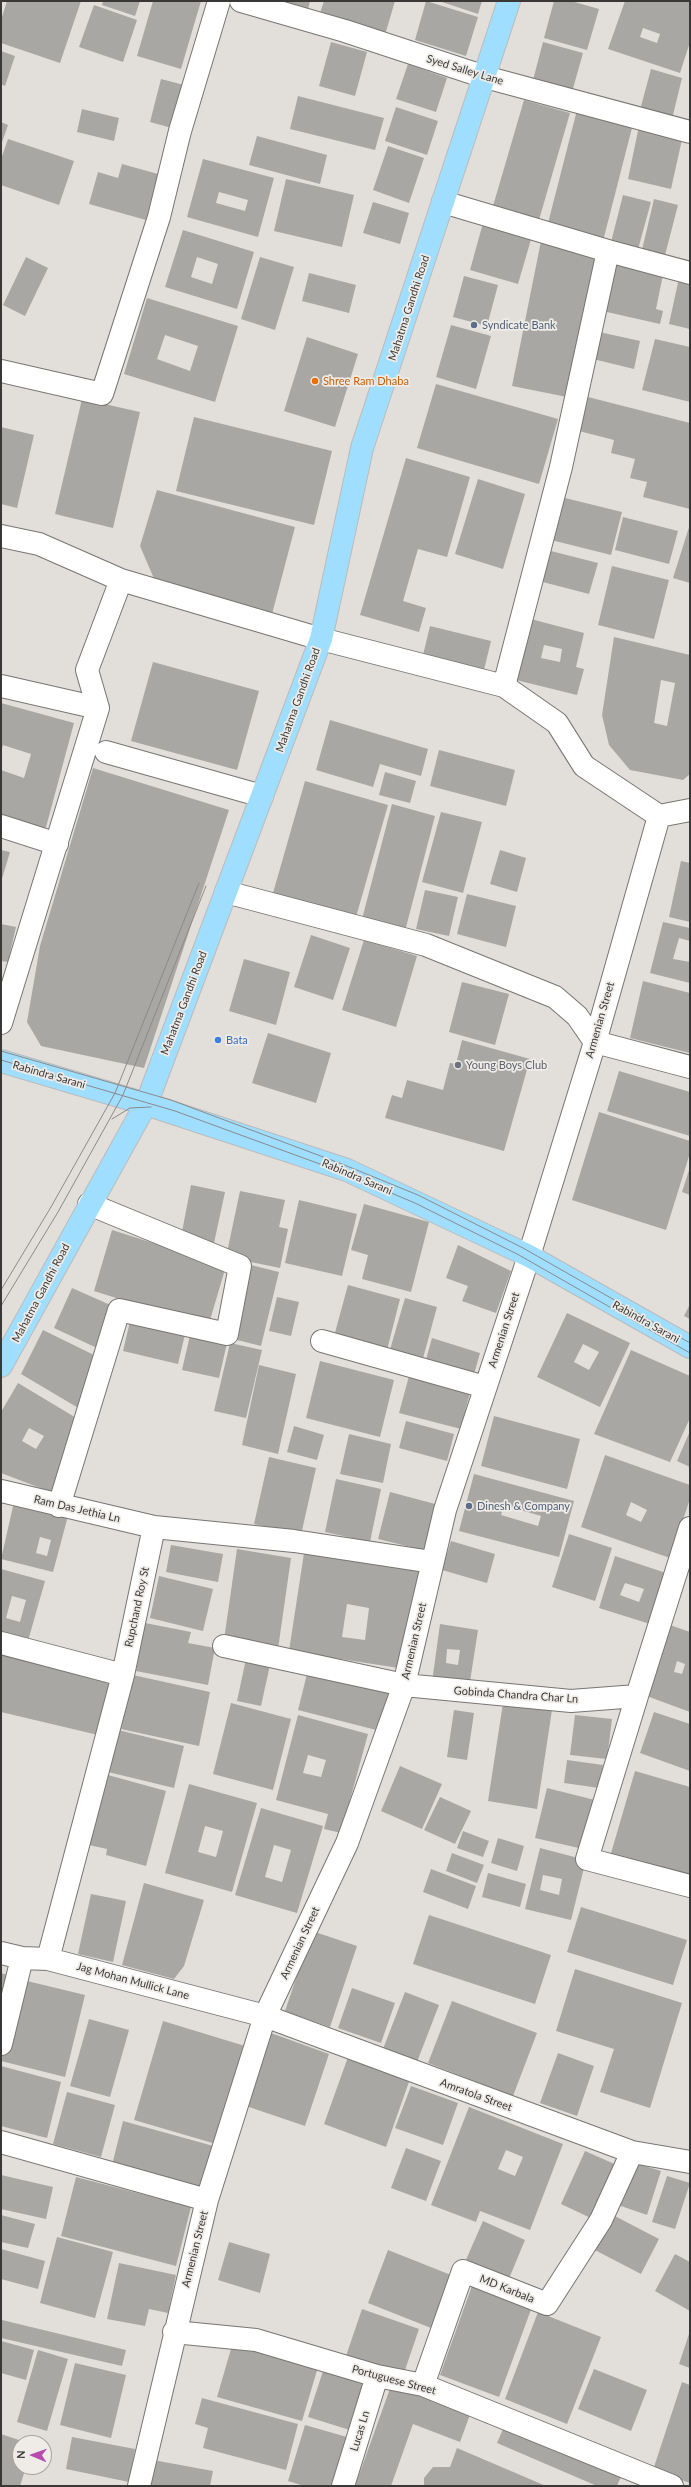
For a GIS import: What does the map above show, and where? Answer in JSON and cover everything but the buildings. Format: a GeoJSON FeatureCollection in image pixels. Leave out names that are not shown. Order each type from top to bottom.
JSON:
{"type":"FeatureCollection","features":[{"type":"Feature","properties":{"kind":"main road","name":"Mahatma Gandhi Road"},"geometry":{"type":"LineString","coordinates":[[1,1366],[89,1204],[146,1104],[321,639],[362,448],[509,1]]}},
{"type":"Feature","properties":{"kind":"main road","name":"Rabindra Sarani"},"geometry":{"type":"LineString","coordinates":[[1,1061],[146,1104],[347,1170],[529,1256],[690,1347]]}},
{"type":"Feature","properties":{"kind":"street"},"geometry":{"type":"LineString","coordinates":[[1,371],[102,394],[159,217],[180,131],[219,1]]}},
{"type":"Feature","properties":{"kind":"street","name":"Syed Salley Lane"},"geometry":{"type":"LineString","coordinates":[[241,1],[345,31],[485,77],[690,132]]}},
{"type":"Feature","properties":{"kind":"street"},"geometry":{"type":"LineString","coordinates":[[443,202],[608,251],[690,273]]}},
{"type":"Feature","properties":{"kind":"street"},"geometry":{"type":"LineString","coordinates":[[504,686],[561,468],[608,251]]}},
{"type":"Feature","properties":{"kind":"street"},"geometry":{"type":"LineString","coordinates":[[1,536],[39,544],[121,580],[321,639],[504,686],[557,724],[584,766],[659,816],[690,810]]}},
{"type":"Feature","properties":{"kind":"street"},"geometry":{"type":"LineString","coordinates":[[1,1023],[98,708],[87,670],[121,580]]}},
{"type":"Feature","properties":{"kind":"street"},"geometry":{"type":"LineString","coordinates":[[1,686],[98,708]]}},
{"type":"Feature","properties":{"kind":"street"},"geometry":{"type":"LineString","coordinates":[[106,752],[262,796]]}},
{"type":"Feature","properties":{"kind":"street","name":"Armenian Street"},"geometry":{"type":"LineString","coordinates":[[139,2486],[174,2332],[207,2200],[265,2016],[347,1843],[404,1685],[445,1510],[529,1256],[595,1042],[659,816]]}},
{"type":"Feature","properties":{"kind":"street"},"geometry":{"type":"LineString","coordinates":[[1,826],[57,844]]}},
{"type":"Feature","properties":{"kind":"street"},"geometry":{"type":"LineString","coordinates":[[226,892],[426,945],[555,997],[577,1016],[595,1042],[690,1067]]}},
{"type":"Feature","properties":{"kind":"street"},"geometry":{"type":"LineString","coordinates":[[59,1506],[119,1310],[227,1334],[240,1266],[89,1204]]}},
{"type":"Feature","properties":{"kind":"street"},"geometry":{"type":"LineString","coordinates":[[322,1341],[485,1387]]}},
{"type":"Feature","properties":{"kind":"street","name":"Ram Das Jethia Ln"},"geometry":{"type":"LineString","coordinates":[[1,1491],[59,1506],[154,1527]]}},
{"type":"Feature","properties":{"kind":"street"},"geometry":{"type":"LineString","coordinates":[[154,1527],[294,1541],[432,1562]]}},
{"type":"Feature","properties":{"kind":"street","name":"Rupchand Roy St"},"geometry":{"type":"LineString","coordinates":[[48,1958],[123,1675],[154,1527]]}},
{"type":"Feature","properties":{"kind":"street"},"geometry":{"type":"LineString","coordinates":[[690,1528],[587,1859],[690,1886]]}},
{"type":"Feature","properties":{"kind":"street"},"geometry":{"type":"LineString","coordinates":[[1,1643],[123,1675]]}},
{"type":"Feature","properties":{"kind":"street","name":"Gobinda Chandra Char Ln"},"geometry":{"type":"LineString","coordinates":[[224,1646],[404,1685],[571,1701],[637,1696]]}},
{"type":"Feature","properties":{"kind":"street","name":"Jag Mohan Mullick Lane"},"geometry":{"type":"LineString","coordinates":[[1,1953],[22,1958],[48,1958],[265,2016]]}},
{"type":"Feature","properties":{"kind":"street"},"geometry":{"type":"LineString","coordinates":[[1,2044],[22,1958]]}},
{"type":"Feature","properties":{"kind":"street","name":"Amratola Street"},"geometry":{"type":"LineString","coordinates":[[265,2016],[632,2152],[690,2162]]}},
{"type":"Feature","properties":{"kind":"street"},"geometry":{"type":"LineString","coordinates":[[1,2142],[207,2200]]}},
{"type":"Feature","properties":{"kind":"street","name":"MD Karbala"},"geometry":{"type":"LineString","coordinates":[[423,2385],[463,2271],[547,2304],[600,2220],[632,2152]]}},
{"type":"Feature","properties":{"kind":"street","name":"Portuguese Street"},"geometry":{"type":"LineString","coordinates":[[174,2332],[256,2340],[378,2376],[423,2385],[672,2486]]}},
{"type":"Feature","properties":{"kind":"street","name":"Lucas Ln"},"geometry":{"type":"LineString","coordinates":[[343,2486],[378,2376]]}},
{"type":"Feature","properties":{"kind":"tram line"},"geometry":{"type":"LineString","coordinates":[[1,1290],[51,1207],[115,1093],[199,883]]}},
{"type":"Feature","properties":{"kind":"tram line"},"geometry":{"type":"LineString","coordinates":[[1,1306],[58,1212],[123,1095],[206,886]]}},
{"type":"Feature","properties":{"kind":"tram line"},"geometry":{"type":"LineString","coordinates":[[1,1051],[171,1100],[342,1164],[418,1195],[523,1248],[690,1343]]}},
{"type":"Feature","properties":{"kind":"tram line"},"geometry":{"type":"LineString","coordinates":[[1,1060],[175,1111],[339,1171],[415,1203],[519,1255],[690,1353]]}},
{"type":"Feature","properties":{"kind":"tram line"},"geometry":{"type":"LineString","coordinates":[[112,1119],[130,1108],[151,1107]]}},
{"type":"Feature","properties":{"kind":"place","name":"Syndicate Bank"},"geometry":{"type":"Point","coordinates":[474,325]}},
{"type":"Feature","properties":{"kind":"place","name":"Shree Ram Dhaba"},"geometry":{"type":"Point","coordinates":[315,381]}},
{"type":"Feature","properties":{"kind":"place","name":"Bata"},"geometry":{"type":"Point","coordinates":[218,1040]}},
{"type":"Feature","properties":{"kind":"place","name":"Young Boys Club"},"geometry":{"type":"Point","coordinates":[458,1065]}},
{"type":"Feature","properties":{"kind":"place","name":"Dinesh & Company"},"geometry":{"type":"Point","coordinates":[469,1506]}}]}
